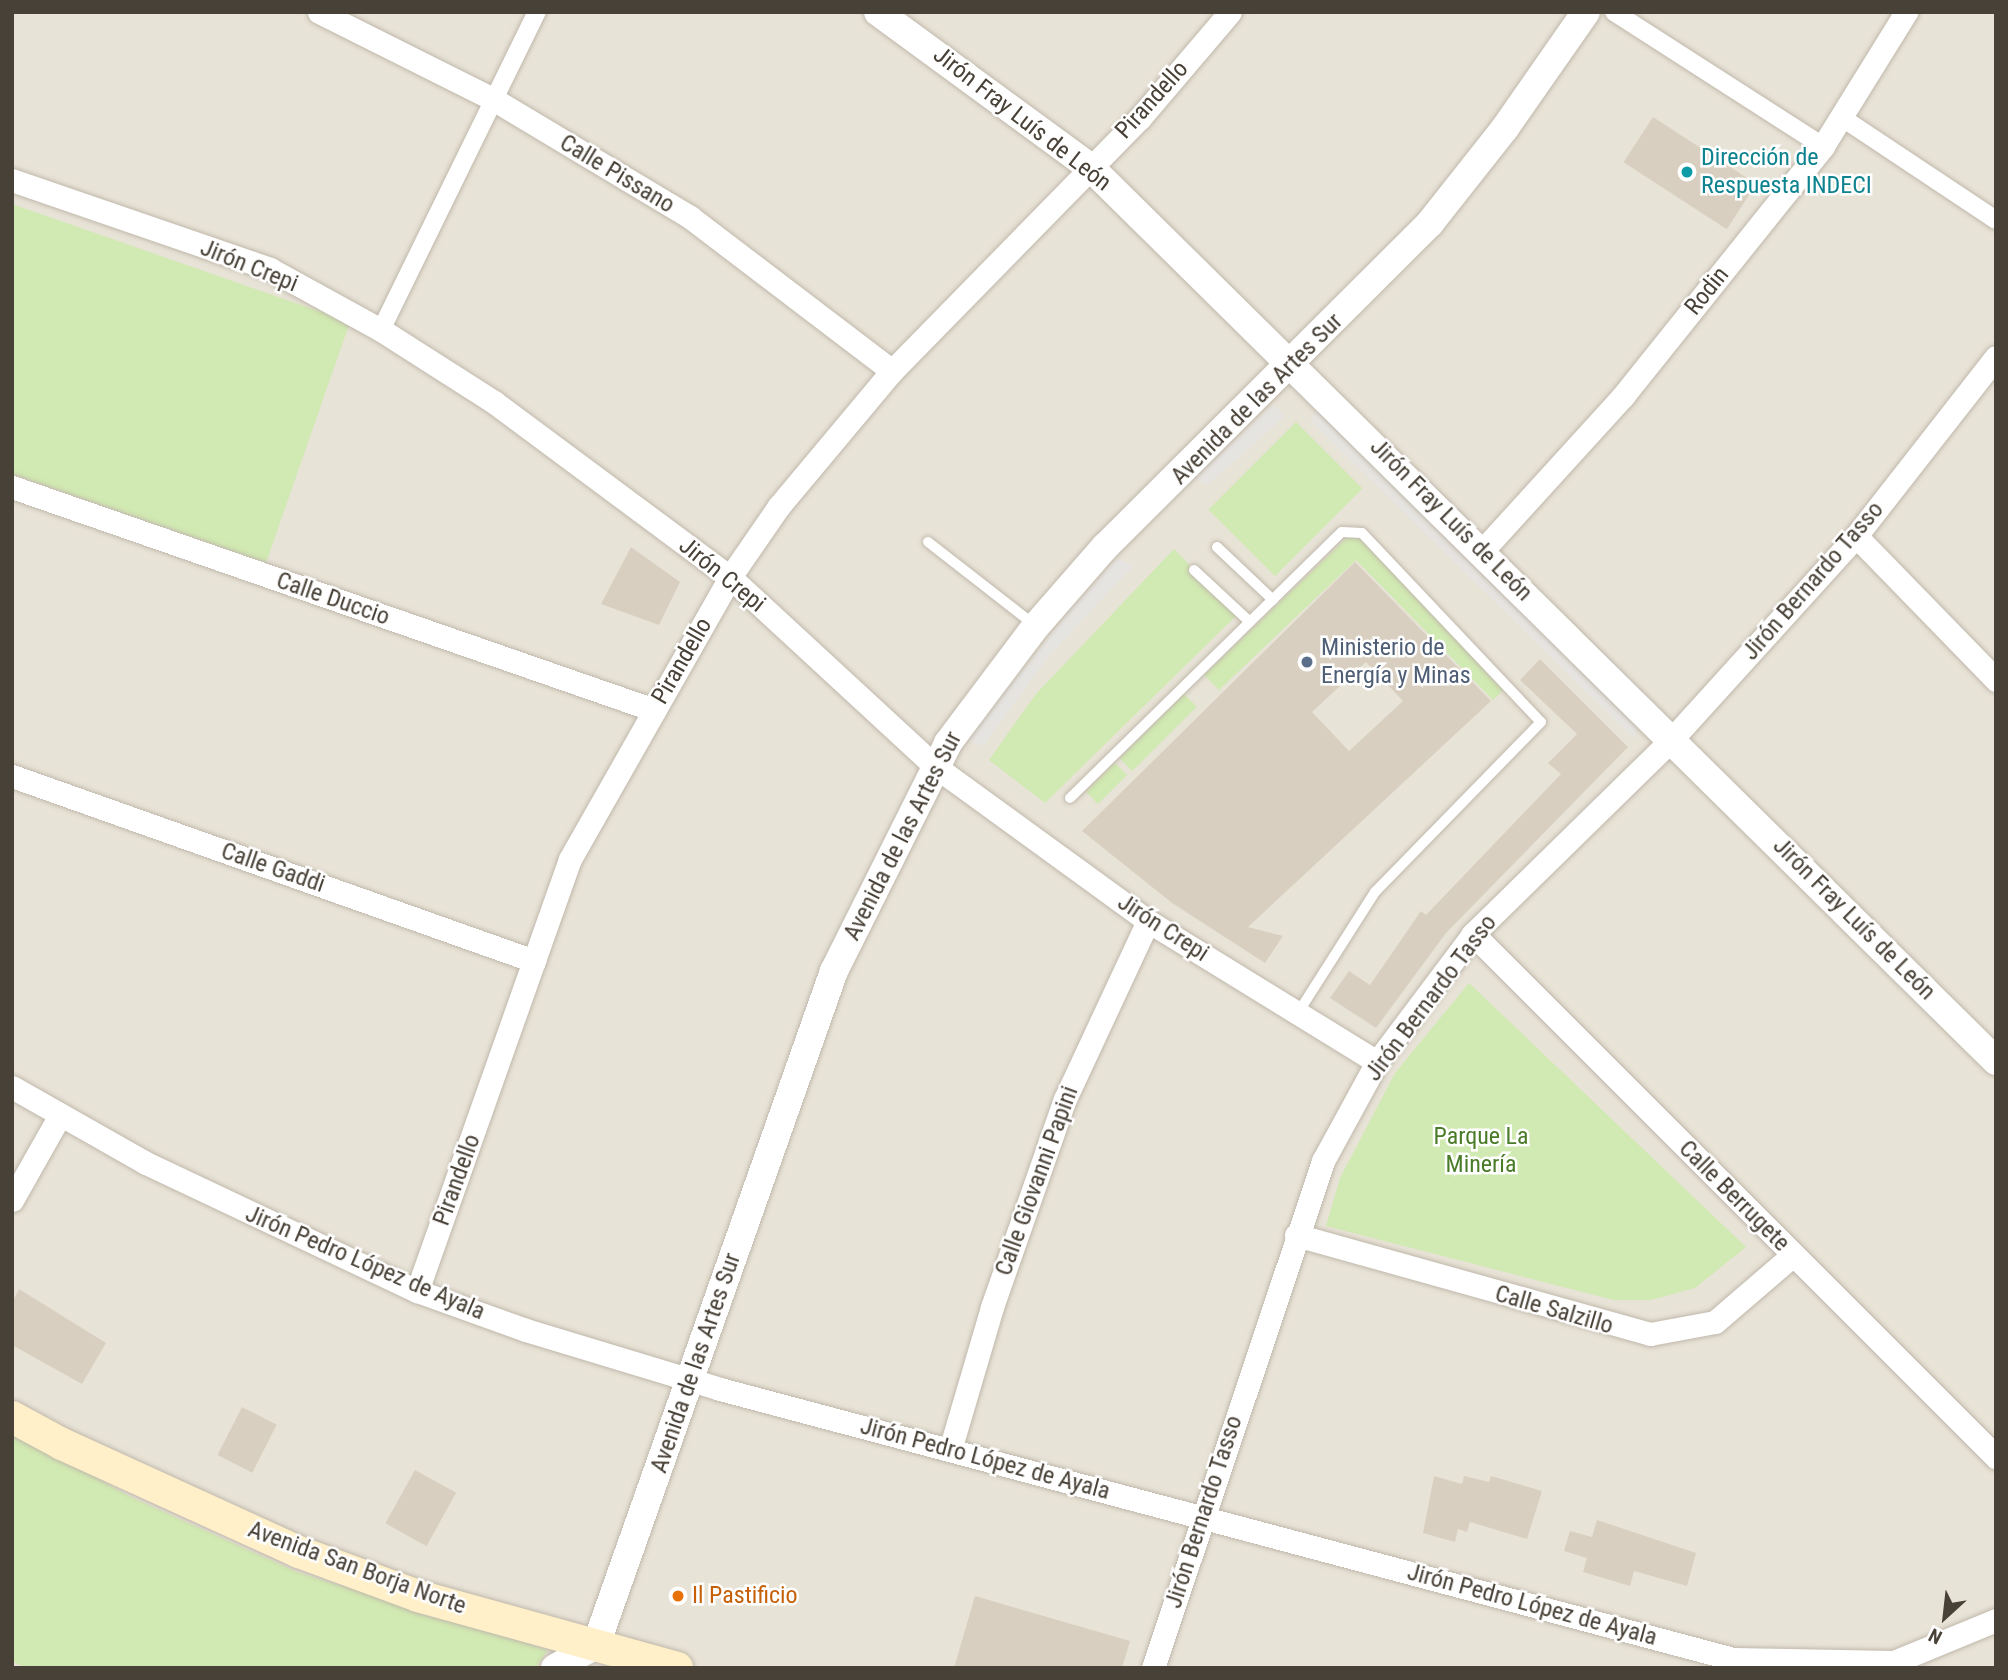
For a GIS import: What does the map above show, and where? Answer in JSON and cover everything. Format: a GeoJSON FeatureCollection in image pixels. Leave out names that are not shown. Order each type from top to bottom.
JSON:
{"type":"FeatureCollection","features":[{"type":"Feature","properties":{"kind":"main road","name":"Avenida San Borja Norte"},"geometry":{"type":"LineString","coordinates":[[12,1417],[61,1444],[299,1552],[418,1596],[601,1656],[677,1668]]}},
{"type":"Feature","properties":{"kind":"street","name":"Calle Pissano"},"geometry":{"type":"LineString","coordinates":[[319,12],[493,99],[690,218],[892,372]]}},
{"type":"Feature","properties":{"kind":"street"},"geometry":{"type":"LineString","coordinates":[[381,330],[537,12]]}},
{"type":"Feature","properties":{"kind":"street","name":"Jirón Fray Luís de León"},"geometry":{"type":"LineString","coordinates":[[878,12],[1090,167],[1672,738],[1996,1061]]}},
{"type":"Feature","properties":{"kind":"street","name":"Pirandello"},"geometry":{"type":"LineString","coordinates":[[417,1291],[570,859],[730,577],[779,506],[892,372],[1139,118],[1230,12]]}},
{"type":"Feature","properties":{"kind":"street","name":"Avenida de las Artes Sur"},"geometry":{"type":"LineString","coordinates":[[601,1656],[692,1381],[834,971],[936,767],[981,696],[1035,626],[1105,547],[1292,365],[1430,223],[1586,12]]}},
{"type":"Feature","properties":{"kind":"street"},"geometry":{"type":"LineString","coordinates":[[1614,12],[1823,146]]}},
{"type":"Feature","properties":{"kind":"street","name":"Rodin"},"geometry":{"type":"LineString","coordinates":[[1482,551],[1623,396],[1823,146],[1906,12]]}},
{"type":"Feature","properties":{"kind":"street"},"geometry":{"type":"LineString","coordinates":[[1841,117],[1996,220]]}},
{"type":"Feature","properties":{"kind":"street","name":"Jirón Crepi"},"geometry":{"type":"LineString","coordinates":[[12,180],[270,269],[381,330],[494,402],[730,577],[936,767],[1148,921],[1377,1062]]}},
{"type":"Feature","properties":{"kind":"street","name":"Jirón Bernardo Tasso"},"geometry":{"type":"LineString","coordinates":[[1153,1668],[1322,1161],[1377,1062],[1473,934],[1672,738],[1856,536],[1996,357]]}},
{"type":"Feature","properties":{"kind":"street","name":"Calle Duccio"},"geometry":{"type":"LineString","coordinates":[[12,487],[654,710]]}},
{"type":"Feature","properties":{"kind":"street"},"geometry":{"type":"LineString","coordinates":[[1856,536],[1996,680]]}},
{"type":"Feature","properties":{"kind":"street","name":"Calle Gaddi"},"geometry":{"type":"LineString","coordinates":[[12,776],[534,961]]}},
{"type":"Feature","properties":{"kind":"street","name":"Calle Giovanni Papini"},"geometry":{"type":"LineString","coordinates":[[950,1450],[992,1307],[1065,1099],[1148,921]]}},
{"type":"Feature","properties":{"kind":"street","name":"Calle Berrugete"},"geometry":{"type":"LineString","coordinates":[[1473,934],[1996,1457]]}},
{"type":"Feature","properties":{"kind":"street","name":"Jirón Pedro López de Ayala"},"geometry":{"type":"LineString","coordinates":[[12,1087],[171,1175],[417,1291],[692,1381],[1202,1517],[1732,1663],[1894,1662],[1996,1620]]}},
{"type":"Feature","properties":{"kind":"street"},"geometry":{"type":"LineString","coordinates":[[12,1200],[60,1115]]}},
{"type":"Feature","properties":{"kind":"street","name":"Calle Salzillo"},"geometry":{"type":"LineString","coordinates":[[1296,1235],[1650,1335],[1715,1322],[1793,1255]]}},
{"type":"Feature","properties":{"kind":"street"},"geometry":{"type":"LineString","coordinates":[[555,1668],[601,1656]]}},
{"type":"Feature","properties":{"kind":"lane"},"geometry":{"type":"LineString","coordinates":[[1070,798],[1342,532],[1362,533],[1541,722],[1375,892],[1298,1013]]}},
{"type":"Feature","properties":{"kind":"lane"},"geometry":{"type":"LineString","coordinates":[[928,542],[1035,626]]}},
{"type":"Feature","properties":{"kind":"lane"},"geometry":{"type":"LineString","coordinates":[[1217,547],[1273,600]]}},
{"type":"Feature","properties":{"kind":"lane"},"geometry":{"type":"LineString","coordinates":[[1194,570],[1250,622]]}},
{"type":"Feature","properties":{"kind":"shaded area"},"geometry":{"type":"Polygon","coordinates":[[[12,12],[1996,12],[1996,1668],[12,1668],[12,12]]]}},
{"type":"Feature","properties":{"kind":"shaded area"},"geometry":{"type":"Polygon","coordinates":[[[1274,405],[1285,416],[1208,485],[1194,479],[1274,405]]]}},
{"type":"Feature","properties":{"kind":"shaded area"},"geometry":{"type":"Polygon","coordinates":[[[1317,406],[1638,724],[1635,739],[1311,422],[1317,406]]]}},
{"type":"Feature","properties":{"kind":"shaded area"},"geometry":{"type":"Polygon","coordinates":[[[1117,559],[1134,565],[1049,656],[983,746],[967,741],[1071,609],[1117,559]]]}},
{"type":"Feature","properties":{"kind":"green space"},"geometry":{"type":"Polygon","coordinates":[[[12,204],[350,322],[266,563],[12,474],[12,204]]]}},
{"type":"Feature","properties":{"kind":"green space"},"geometry":{"type":"Polygon","coordinates":[[[1296,422],[1362,488],[1275,576],[1208,510],[1296,422]]]}},
{"type":"Feature","properties":{"kind":"green space"},"geometry":{"type":"Polygon","coordinates":[[[1357,528],[1510,684],[1493,700],[1356,560],[1219,690],[1204,675],[1357,528]]]}},
{"type":"Feature","properties":{"kind":"green space"},"geometry":{"type":"Polygon","coordinates":[[[1174,549],[1238,614],[1045,803],[989,760],[1036,694],[1174,549]]]}},
{"type":"Feature","properties":{"kind":"green space"},"geometry":{"type":"Polygon","coordinates":[[[1184,694],[1197,707],[1132,771],[1120,758],[1184,694]]]}},
{"type":"Feature","properties":{"kind":"green space"},"geometry":{"type":"Polygon","coordinates":[[[1115,763],[1127,775],[1098,804],[1086,792],[1115,763]]]}},
{"type":"Feature","properties":{"kind":"green space","name":"Parque La Minería"},"geometry":{"type":"Polygon","coordinates":[[[1469,983],[1746,1247],[1695,1288],[1651,1300],[1614,1300],[1326,1226],[1340,1178],[1395,1073],[1469,983]]]}},
{"type":"Feature","properties":{"kind":"green space"},"geometry":{"type":"Polygon","coordinates":[[[12,1432],[133,1498],[297,1572],[548,1650],[536,1668],[25,1668],[12,1661],[12,1432]]]}},
{"type":"Feature","properties":{"kind":"building","name":"Dirección de Respuesta INDECI"},"geometry":{"type":"Polygon","coordinates":[[[1653,117],[1756,184],[1727,229],[1624,162],[1653,117]]]}},
{"type":"Feature","properties":{"kind":"building"},"geometry":{"type":"Polygon","coordinates":[[[631,547],[680,582],[659,625],[601,604],[631,547]]]}},
{"type":"Feature","properties":{"kind":"building"},"geometry":{"type":"Polygon","coordinates":[[[1355,562],[1491,701],[1248,927],[1283,936],[1265,963],[1172,903],[1082,831],[1355,562]],[[1366,662],[1312,712],[1349,751],[1403,701],[1366,662]]]}},
{"type":"Feature","properties":{"kind":"building"},"geometry":{"type":"Polygon","coordinates":[[[1540,659],[1628,747],[1446,933],[1376,1028],[1330,998],[1349,971],[1370,985],[1421,911],[1426,915],[1561,774],[1548,763],[1577,734],[1520,680],[1540,659]]]}},
{"type":"Feature","properties":{"kind":"building"},"geometry":{"type":"Polygon","coordinates":[[[19,1289],[106,1343],[82,1384],[12,1345],[12,1303],[19,1289]]]}},
{"type":"Feature","properties":{"kind":"building"},"geometry":{"type":"Polygon","coordinates":[[[242,1407],[277,1425],[252,1473],[217,1455],[242,1407]]]}},
{"type":"Feature","properties":{"kind":"building"},"geometry":{"type":"Polygon","coordinates":[[[415,1470],[456,1493],[427,1546],[385,1523],[415,1470]]]}},
{"type":"Feature","properties":{"kind":"building"},"geometry":{"type":"Polygon","coordinates":[[[1434,1476],[1462,1484],[1464,1476],[1489,1482],[1491,1476],[1542,1491],[1527,1539],[1470,1522],[1467,1532],[1458,1529],[1455,1542],[1423,1533],[1434,1476]]]}},
{"type":"Feature","properties":{"kind":"building"},"geometry":{"type":"Polygon","coordinates":[[[1597,1520],[1696,1553],[1687,1586],[1634,1571],[1630,1586],[1583,1572],[1587,1558],[1564,1551],[1570,1531],[1592,1537],[1597,1520]]]}},
{"type":"Feature","properties":{"kind":"building"},"geometry":{"type":"Polygon","coordinates":[[[975,1596],[1130,1641],[1122,1668],[954,1668],[975,1596]]]}},
{"type":"Feature","properties":{"kind":"place","name":"Dirección de Respuesta INDECI"},"geometry":{"type":"Point","coordinates":[1687,172]}},
{"type":"Feature","properties":{"kind":"place","name":"Ministerio de Energía y Minas"},"geometry":{"type":"Point","coordinates":[1307,662]}},
{"type":"Feature","properties":{"kind":"place","name":"Il Pastificio"},"geometry":{"type":"Point","coordinates":[678,1596]}}]}
